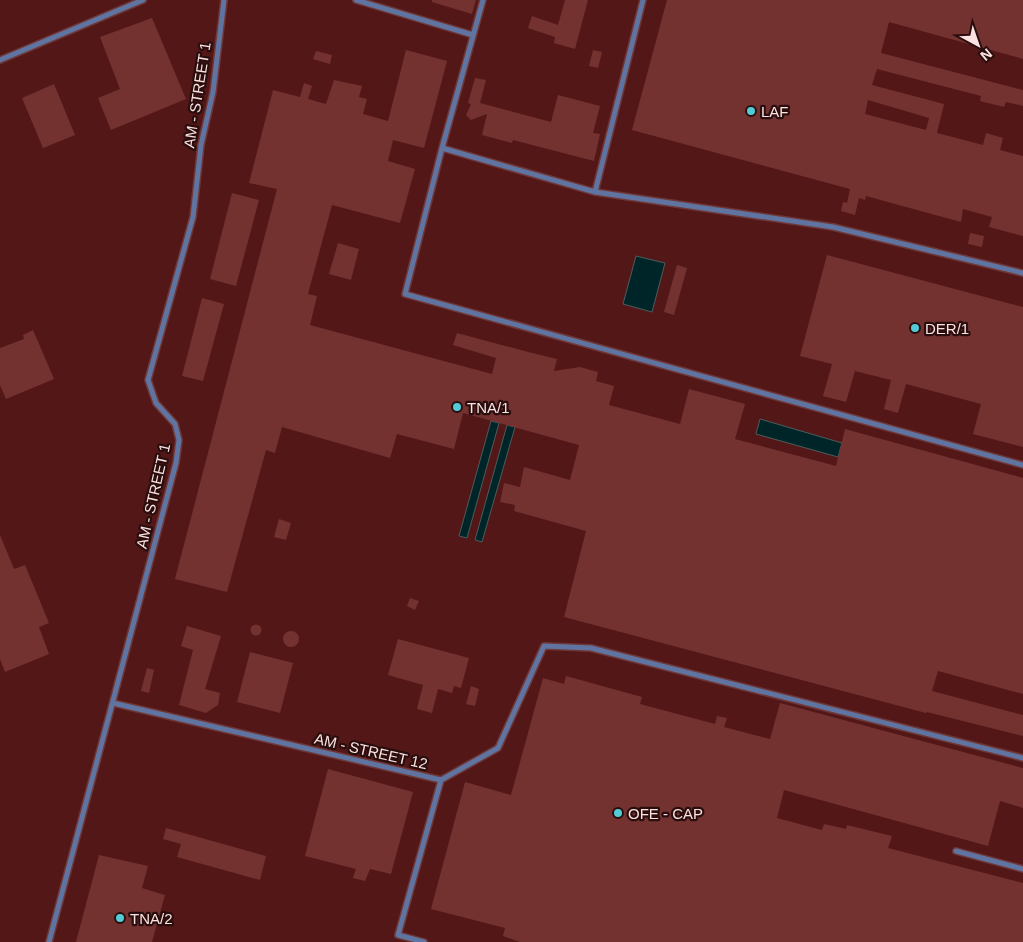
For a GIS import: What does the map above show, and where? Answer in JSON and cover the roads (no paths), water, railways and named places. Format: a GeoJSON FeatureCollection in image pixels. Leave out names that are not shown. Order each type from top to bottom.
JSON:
{"type":"FeatureCollection","features":[{"type":"Feature","properties":{"kind":"lane"},"geometry":{"type":"LineString","coordinates":[[0,60],[143,0]]}},
{"type":"Feature","properties":{"kind":"lane","name":"AM - STREET 1"},"geometry":{"type":"LineString","coordinates":[[49,942],[176,463],[179,440],[175,424],[156,403],[148,380],[193,217],[201,145],[213,92],[224,0]]}},
{"type":"Feature","properties":{"kind":"lane"},"geometry":{"type":"LineString","coordinates":[[356,0],[473,35]]}},
{"type":"Feature","properties":{"kind":"lane"},"geometry":{"type":"LineString","coordinates":[[483,0],[442,148],[405,294],[1023,464]]}},
{"type":"Feature","properties":{"kind":"lane"},"geometry":{"type":"LineString","coordinates":[[595,192],[643,0]]}},
{"type":"Feature","properties":{"kind":"lane"},"geometry":{"type":"LineString","coordinates":[[442,148],[595,192],[833,227],[1023,273]]}},
{"type":"Feature","properties":{"kind":"lane"},"geometry":{"type":"LineString","coordinates":[[441,780],[498,748],[544,646],[591,648],[1023,758]]}},
{"type":"Feature","properties":{"kind":"lane","name":"AM - STREET 12"},"geometry":{"type":"LineString","coordinates":[[113,703],[441,780],[398,935],[424,942]]}},
{"type":"Feature","properties":{"kind":"lane"},"geometry":{"type":"LineString","coordinates":[[956,851],[1023,869]]}},
{"type":"Feature","properties":{"kind":"water"},"geometry":{"type":"Polygon","coordinates":[[[636,256],[665,263],[652,312],[623,304],[636,256]]]}},
{"type":"Feature","properties":{"kind":"water"},"geometry":{"type":"Polygon","coordinates":[[[760,419],[842,443],[838,457],[756,434],[760,419]]]}},
{"type":"Feature","properties":{"kind":"water"},"geometry":{"type":"Polygon","coordinates":[[[491,421],[499,423],[467,538],[459,536],[491,421]]]}},
{"type":"Feature","properties":{"kind":"water"},"geometry":{"type":"Polygon","coordinates":[[[507,425],[515,427],[482,542],[475,540],[507,425]]]}},
{"type":"Feature","properties":{"kind":"place","name":"LAF"},"geometry":{"type":"Point","coordinates":[751,111]}},
{"type":"Feature","properties":{"kind":"place","name":"DER/1"},"geometry":{"type":"Point","coordinates":[915,328]}},
{"type":"Feature","properties":{"kind":"place","name":"TNA/1"},"geometry":{"type":"Point","coordinates":[457,407]}},
{"type":"Feature","properties":{"kind":"place","name":"OFE - CAP"},"geometry":{"type":"Point","coordinates":[618,813]}},
{"type":"Feature","properties":{"kind":"place","name":"TNA/2"},"geometry":{"type":"Point","coordinates":[120,918]}}]}
